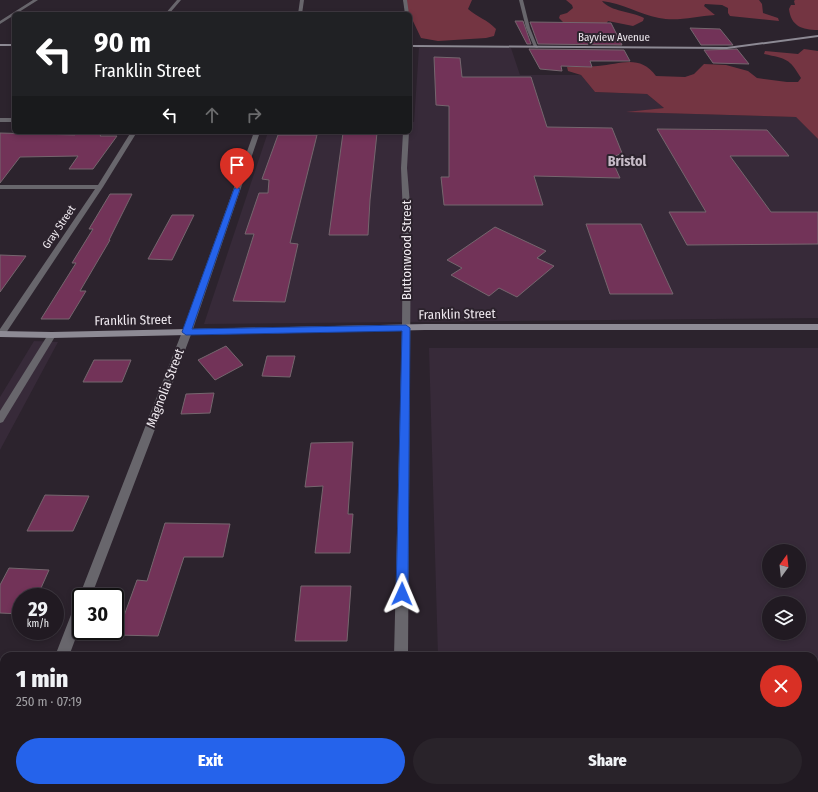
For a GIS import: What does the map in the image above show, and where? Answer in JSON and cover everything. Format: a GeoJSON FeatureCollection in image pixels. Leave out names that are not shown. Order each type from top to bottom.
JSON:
{"type":"FeatureCollection","features":[{"type":"Feature","properties":{"kind":"main road","name":"Bayview Avenue"},"geometry":{"type":"LineString","coordinates":[[412,46],[726,48],[768,44],[818,36]]}},
{"type":"Feature","properties":{"kind":"main road"},"geometry":{"type":"LineString","coordinates":[[0,45],[12,45]]}},
{"type":"Feature","properties":{"kind":"main road","name":"Franklin Street"},"geometry":{"type":"LineString","coordinates":[[1,334],[52,335],[571,326],[818,327]]}},
{"type":"Feature","properties":{"kind":"street"},"geometry":{"type":"LineString","coordinates":[[17,12],[36,0]]}},
{"type":"Feature","properties":{"kind":"street"},"geometry":{"type":"LineString","coordinates":[[169,12],[179,0]]}},
{"type":"Feature","properties":{"kind":"street"},"geometry":{"type":"LineString","coordinates":[[300,12],[302,0]]}},
{"type":"Feature","properties":{"kind":"street"},"geometry":{"type":"LineString","coordinates":[[405,0],[407,12]]}},
{"type":"Feature","properties":{"kind":"street"},"geometry":{"type":"LineString","coordinates":[[521,0],[528,28],[536,47]]}},
{"type":"Feature","properties":{"kind":"street"},"geometry":{"type":"LineString","coordinates":[[0,23],[12,15]]}},
{"type":"Feature","properties":{"kind":"street"},"geometry":{"type":"LineString","coordinates":[[0,120],[12,120]]}},
{"type":"Feature","properties":{"kind":"street","name":"Gray Street"},"geometry":{"type":"LineString","coordinates":[[1,334],[100,187],[133,134]]}},
{"type":"Feature","properties":{"kind":"street","name":"Magnolia Street"},"geometry":{"type":"LineString","coordinates":[[88,588],[186,332],[256,134]]}},
{"type":"Feature","properties":{"kind":"street","name":"Buttonwood Street"},"geometry":{"type":"LineString","coordinates":[[402,652],[407,216],[404,168],[406,134]]}},
{"type":"Feature","properties":{"kind":"street"},"geometry":{"type":"LineString","coordinates":[[0,187],[100,187]]}},
{"type":"Feature","properties":{"kind":"street"},"geometry":{"type":"LineString","coordinates":[[64,652],[72,630]]}},
{"type":"Feature","properties":{"kind":"lane"},"geometry":{"type":"LineString","coordinates":[[0,419],[52,335]]}},
{"type":"Feature","properties":{"kind":"shaded area"},"geometry":{"type":"Polygon","coordinates":[[[403,0],[472,0],[468,9],[490,23],[496,29],[494,36],[486,38],[438,41],[421,38],[412,19],[412,12],[409,12],[403,0]]]}},
{"type":"Feature","properties":{"kind":"shaded area"},"geometry":{"type":"Polygon","coordinates":[[[566,0],[759,0],[762,4],[763,13],[778,18],[779,21],[730,16],[728,13],[728,8],[722,5],[705,4],[704,6],[715,15],[666,19],[602,1],[606,5],[644,18],[643,21],[633,26],[608,21],[606,24],[565,24],[559,18],[560,15],[567,13],[573,8],[572,5],[566,0]]]}},
{"type":"Feature","properties":{"kind":"shaded area"},"geometry":{"type":"Polygon","coordinates":[[[795,0],[818,0],[818,30],[802,28],[795,23],[790,15],[789,9],[791,5],[795,5],[795,0]]]}},
{"type":"Feature","properties":{"kind":"shaded area"},"geometry":{"type":"Polygon","coordinates":[[[419,48],[511,48],[520,75],[581,75],[595,92],[647,94],[664,108],[631,112],[796,117],[818,139],[818,318],[204,324],[267,134],[412,134],[412,122],[414,122],[419,48]]]}},
{"type":"Feature","properties":{"kind":"shaded area"},"geometry":{"type":"Polygon","coordinates":[[[804,49],[818,51],[818,139],[796,117],[626,112],[664,108],[647,94],[595,92],[581,75],[568,71],[567,67],[598,66],[630,62],[643,65],[650,69],[656,76],[685,77],[694,74],[704,64],[726,65],[748,71],[757,78],[798,82],[801,78],[787,60],[764,54],[765,51],[798,54],[804,49]]]}},
{"type":"Feature","properties":{"kind":"shaded area"},"geometry":{"type":"Polygon","coordinates":[[[34,341],[58,342],[0,450],[0,397],[34,341]]]}},
{"type":"Feature","properties":{"kind":"shaded area"},"geometry":{"type":"Polygon","coordinates":[[[429,348],[818,348],[818,652],[438,652],[429,348]]]}},
{"type":"Feature","properties":{"kind":"building"},"geometry":{"type":"Polygon","coordinates":[[[515,21],[523,21],[531,44],[527,44],[515,21]]]}},
{"type":"Feature","properties":{"kind":"building"},"geometry":{"type":"Polygon","coordinates":[[[530,22],[611,23],[622,45],[538,44],[530,22]]]}},
{"type":"Feature","properties":{"kind":"building"},"geometry":{"type":"Polygon","coordinates":[[[690,28],[720,29],[733,45],[701,45],[690,28]]]}},
{"type":"Feature","properties":{"kind":"building"},"geometry":{"type":"Polygon","coordinates":[[[529,49],[624,50],[630,61],[590,61],[592,67],[561,66],[562,71],[540,69],[529,49]]]}},
{"type":"Feature","properties":{"kind":"building"},"geometry":{"type":"Polygon","coordinates":[[[737,49],[749,64],[713,63],[704,50],[737,49]]]}},
{"type":"Feature","properties":{"kind":"building"},"geometry":{"type":"Polygon","coordinates":[[[434,57],[460,58],[462,77],[531,77],[547,127],[612,128],[622,153],[611,158],[620,178],[534,176],[543,205],[444,205],[441,177],[449,177],[449,106],[436,105],[434,57]]]}},
{"type":"Feature","properties":{"kind":"building"},"geometry":{"type":"Polygon","coordinates":[[[657,129],[767,130],[789,156],[730,156],[771,212],[818,212],[818,244],[687,245],[669,212],[706,212],[657,129]]]}},
{"type":"Feature","properties":{"kind":"building"},"geometry":{"type":"Polygon","coordinates":[[[0,133],[75,135],[102,134],[100,136],[117,136],[93,169],[69,169],[78,156],[20,157],[0,183],[0,133]]]}},
{"type":"Feature","properties":{"kind":"building"},"geometry":{"type":"Polygon","coordinates":[[[343,134],[377,134],[368,235],[329,235],[343,134]]]}},
{"type":"Feature","properties":{"kind":"building"},"geometry":{"type":"Polygon","coordinates":[[[278,135],[317,135],[290,243],[298,244],[285,302],[233,301],[254,234],[245,234],[259,193],[268,193],[269,180],[262,179],[278,135]]]}},
{"type":"Feature","properties":{"kind":"building"},"geometry":{"type":"Polygon","coordinates":[[[110,194],[132,194],[110,240],[80,291],[86,291],[69,319],[41,319],[76,263],[72,263],[93,229],[89,229],[110,194]]]}},
{"type":"Feature","properties":{"kind":"building"},"geometry":{"type":"Polygon","coordinates":[[[172,215],[194,215],[172,260],[148,259],[172,215]]]}},
{"type":"Feature","properties":{"kind":"building"},"geometry":{"type":"Polygon","coordinates":[[[586,224],[641,224],[673,294],[610,294],[586,224]]]}},
{"type":"Feature","properties":{"kind":"building"},"geometry":{"type":"Polygon","coordinates":[[[495,227],[546,251],[537,258],[554,266],[517,297],[499,288],[489,296],[451,275],[462,268],[447,260],[495,227]]]}},
{"type":"Feature","properties":{"kind":"building"},"geometry":{"type":"Polygon","coordinates":[[[0,255],[26,256],[0,292],[0,255]]]}},
{"type":"Feature","properties":{"kind":"building"},"geometry":{"type":"Polygon","coordinates":[[[226,346],[243,365],[215,380],[198,360],[226,346]]]}},
{"type":"Feature","properties":{"kind":"building"},"geometry":{"type":"Polygon","coordinates":[[[267,356],[295,356],[290,377],[262,376],[267,356]]]}},
{"type":"Feature","properties":{"kind":"building"},"geometry":{"type":"Polygon","coordinates":[[[94,360],[131,360],[122,382],[83,382],[94,360]]]}},
{"type":"Feature","properties":{"kind":"building"},"geometry":{"type":"Polygon","coordinates":[[[214,393],[210,413],[181,414],[186,394],[214,393]]]}},
{"type":"Feature","properties":{"kind":"building"},"geometry":{"type":"Polygon","coordinates":[[[353,442],[348,514],[353,514],[350,553],[315,553],[323,486],[305,487],[311,443],[353,442]]]}},
{"type":"Feature","properties":{"kind":"building"},"geometry":{"type":"Polygon","coordinates":[[[45,495],[89,496],[73,531],[27,531],[45,495]]]}},
{"type":"Feature","properties":{"kind":"building"},"geometry":{"type":"Polygon","coordinates":[[[165,523],[230,524],[223,557],[184,557],[158,636],[124,635],[124,616],[137,580],[147,581],[165,523]]]}},
{"type":"Feature","properties":{"kind":"building"},"geometry":{"type":"Polygon","coordinates":[[[9,568],[49,570],[41,588],[12,588],[12,614],[0,613],[0,585],[9,568]]]}},
{"type":"Feature","properties":{"kind":"building"},"geometry":{"type":"Polygon","coordinates":[[[301,586],[351,586],[347,641],[295,641],[301,586]]]}},
{"type":"Feature","properties":{"kind":"district","name":"Bristol"},"geometry":{"type":"Point","coordinates":[627,161]}},
{"type":"Feature","properties":{"kind":"route"},"geometry":{"type":"LineString","coordinates":[[237,189],[186,332],[406,328],[402,594]]}}]}
